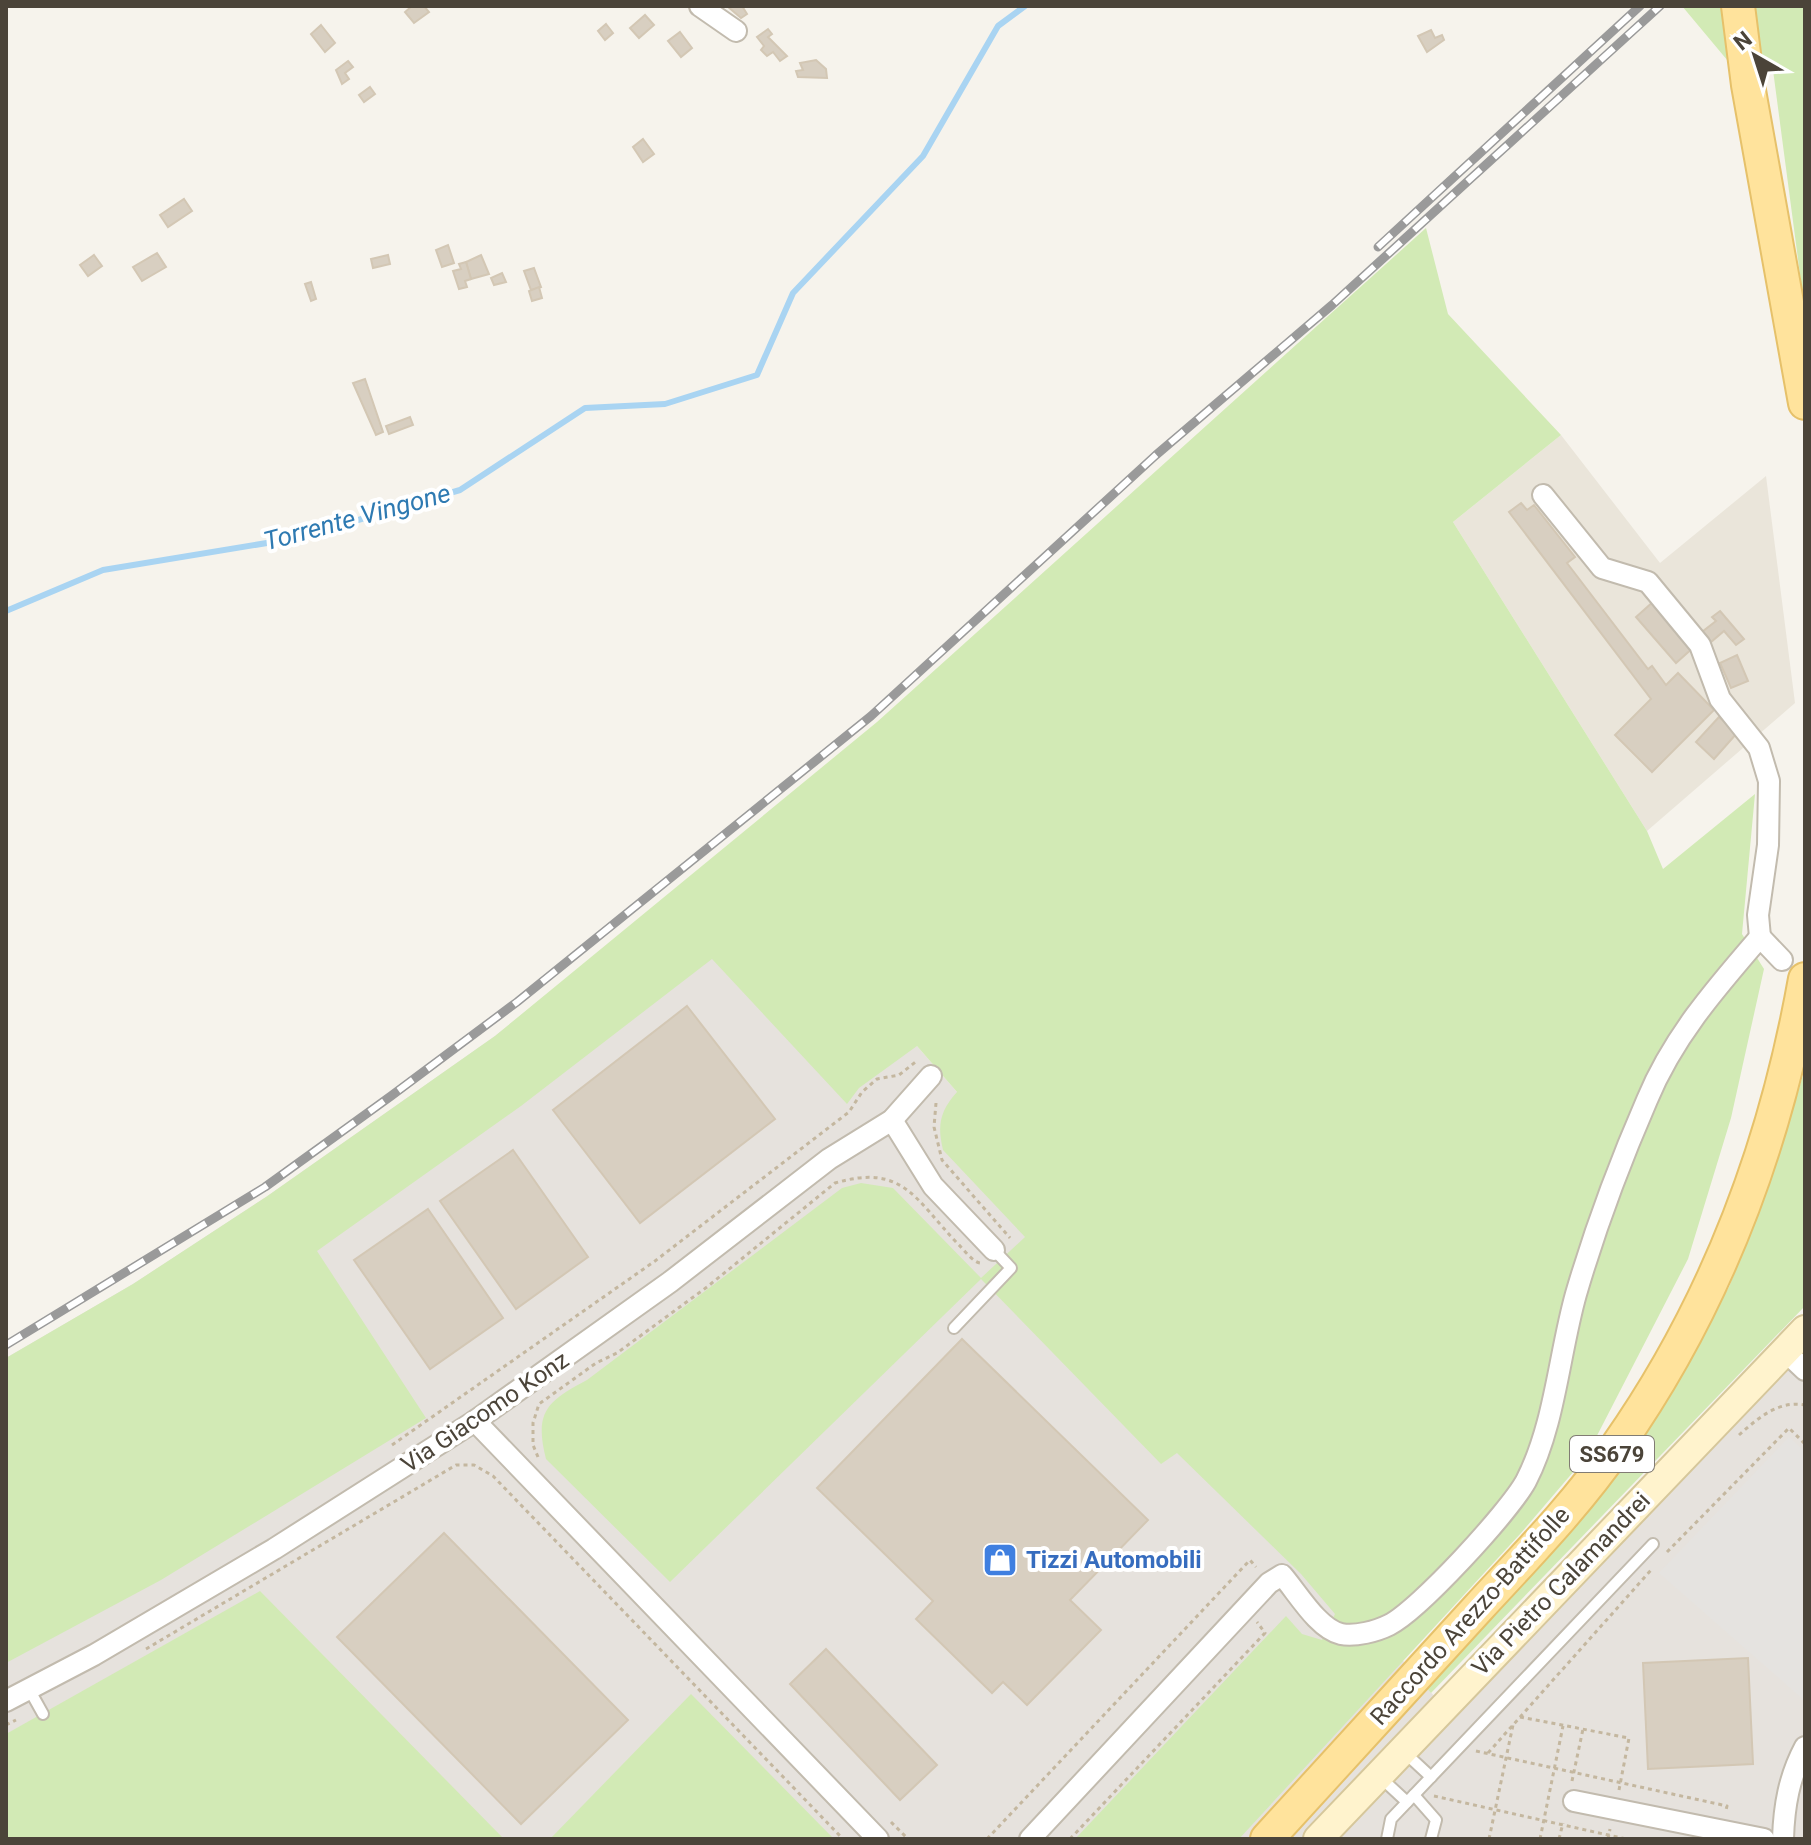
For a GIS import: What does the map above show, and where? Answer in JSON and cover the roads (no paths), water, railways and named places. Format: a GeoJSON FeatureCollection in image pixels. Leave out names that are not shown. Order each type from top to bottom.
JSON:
{"type":"FeatureCollection","features":[{"type":"Feature","properties":{"kind":"main road"},"geometry":{"type":"LineString","coordinates":[[1738,6],[1748,85],[1805,403]]}},
{"type":"Feature","properties":{"kind":"main road","name":"Raccordo Arezzo-Battifolle"},"geometry":{"type":"LineString","coordinates":[[1267,1839],[1569,1509],[1616,1448],[1668,1369],[1707,1295],[1741,1218],[1770,1133],[1794,1041],[1794,969]]}},
{"type":"Feature","properties":{"kind":"main road","name":"Via Pietro Calamandrei"},"geometry":{"type":"LineString","coordinates":[[1318,1839],[1402,1750],[1795,1361],[1805,1330]]}},
{"type":"Feature","properties":{"kind":"street"},"geometry":{"type":"LineString","coordinates":[[700,6],[736,31]]}},
{"type":"Feature","properties":{"kind":"street"},"geometry":{"type":"LineString","coordinates":[[1543,495],[1602,568],[1648,582],[1700,645],[1720,699],[1759,748],[1769,781],[1768,845],[1758,915],[1760,937],[1794,969]]}},
{"type":"Feature","properties":{"kind":"street"},"geometry":{"type":"LineString","coordinates":[[1030,1839],[1269,1583],[1282,1575],[1324,1624],[1341,1634],[1366,1633],[1390,1625],[1410,1609],[1506,1511],[1526,1480],[1538,1447],[1577,1293],[1647,1098],[1673,1048],[1701,1006],[1760,937]]}},
{"type":"Feature","properties":{"kind":"street","name":"Via Giacomo Konz"},"geometry":{"type":"LineString","coordinates":[[6,1701],[274,1549],[475,1421],[670,1282],[829,1159],[892,1120],[931,1076]]}},
{"type":"Feature","properties":{"kind":"street"},"geometry":{"type":"LineString","coordinates":[[892,1120],[933,1186],[994,1250]]}},
{"type":"Feature","properties":{"kind":"street"},"geometry":{"type":"LineString","coordinates":[[475,1421],[878,1839]]}},
{"type":"Feature","properties":{"kind":"street"},"geometry":{"type":"LineString","coordinates":[[1783,1839],[1784,1809],[1793,1770],[1805,1747]]}},
{"type":"Feature","properties":{"kind":"street"},"geometry":{"type":"LineString","coordinates":[[1574,1801],[1764,1839]]}},
{"type":"Feature","properties":{"kind":"lane"},"geometry":{"type":"LineString","coordinates":[[954,1328],[1011,1268],[994,1250]]}},
{"type":"Feature","properties":{"kind":"lane"},"geometry":{"type":"LineString","coordinates":[[1387,1839],[1391,1819],[1653,1544]]}},
{"type":"Feature","properties":{"kind":"lane"},"geometry":{"type":"LineString","coordinates":[[29,1689],[43,1714]]}},
{"type":"Feature","properties":{"kind":"lane"},"geometry":{"type":"LineString","coordinates":[[1402,1750],[1431,1777]]}},
{"type":"Feature","properties":{"kind":"lane"},"geometry":{"type":"LineString","coordinates":[[1378,1775],[1436,1820],[1431,1839]]}},
{"type":"Feature","properties":{"kind":"waterway","name":"Torrente Vingone"},"geometry":{"type":"LineString","coordinates":[[6,611],[103,570],[297,538],[460,490],[585,408],[665,404],[757,375],[793,293],[923,156],[998,26],[1025,6]]}},
{"type":"Feature","properties":{"kind":"railway"},"geometry":{"type":"LineString","coordinates":[[1378,247],[1640,6]]}},
{"type":"Feature","properties":{"kind":"railway"},"geometry":{"type":"LineString","coordinates":[[6,1345],[265,1187],[391,1096],[517,1002],[871,716],[1156,455],[1332,305],[1660,6]]}},
{"type":"Feature","properties":{"kind":"place","name":"Tizzi Automobili"},"geometry":{"type":"Point","coordinates":[1000,1560]}}]}
